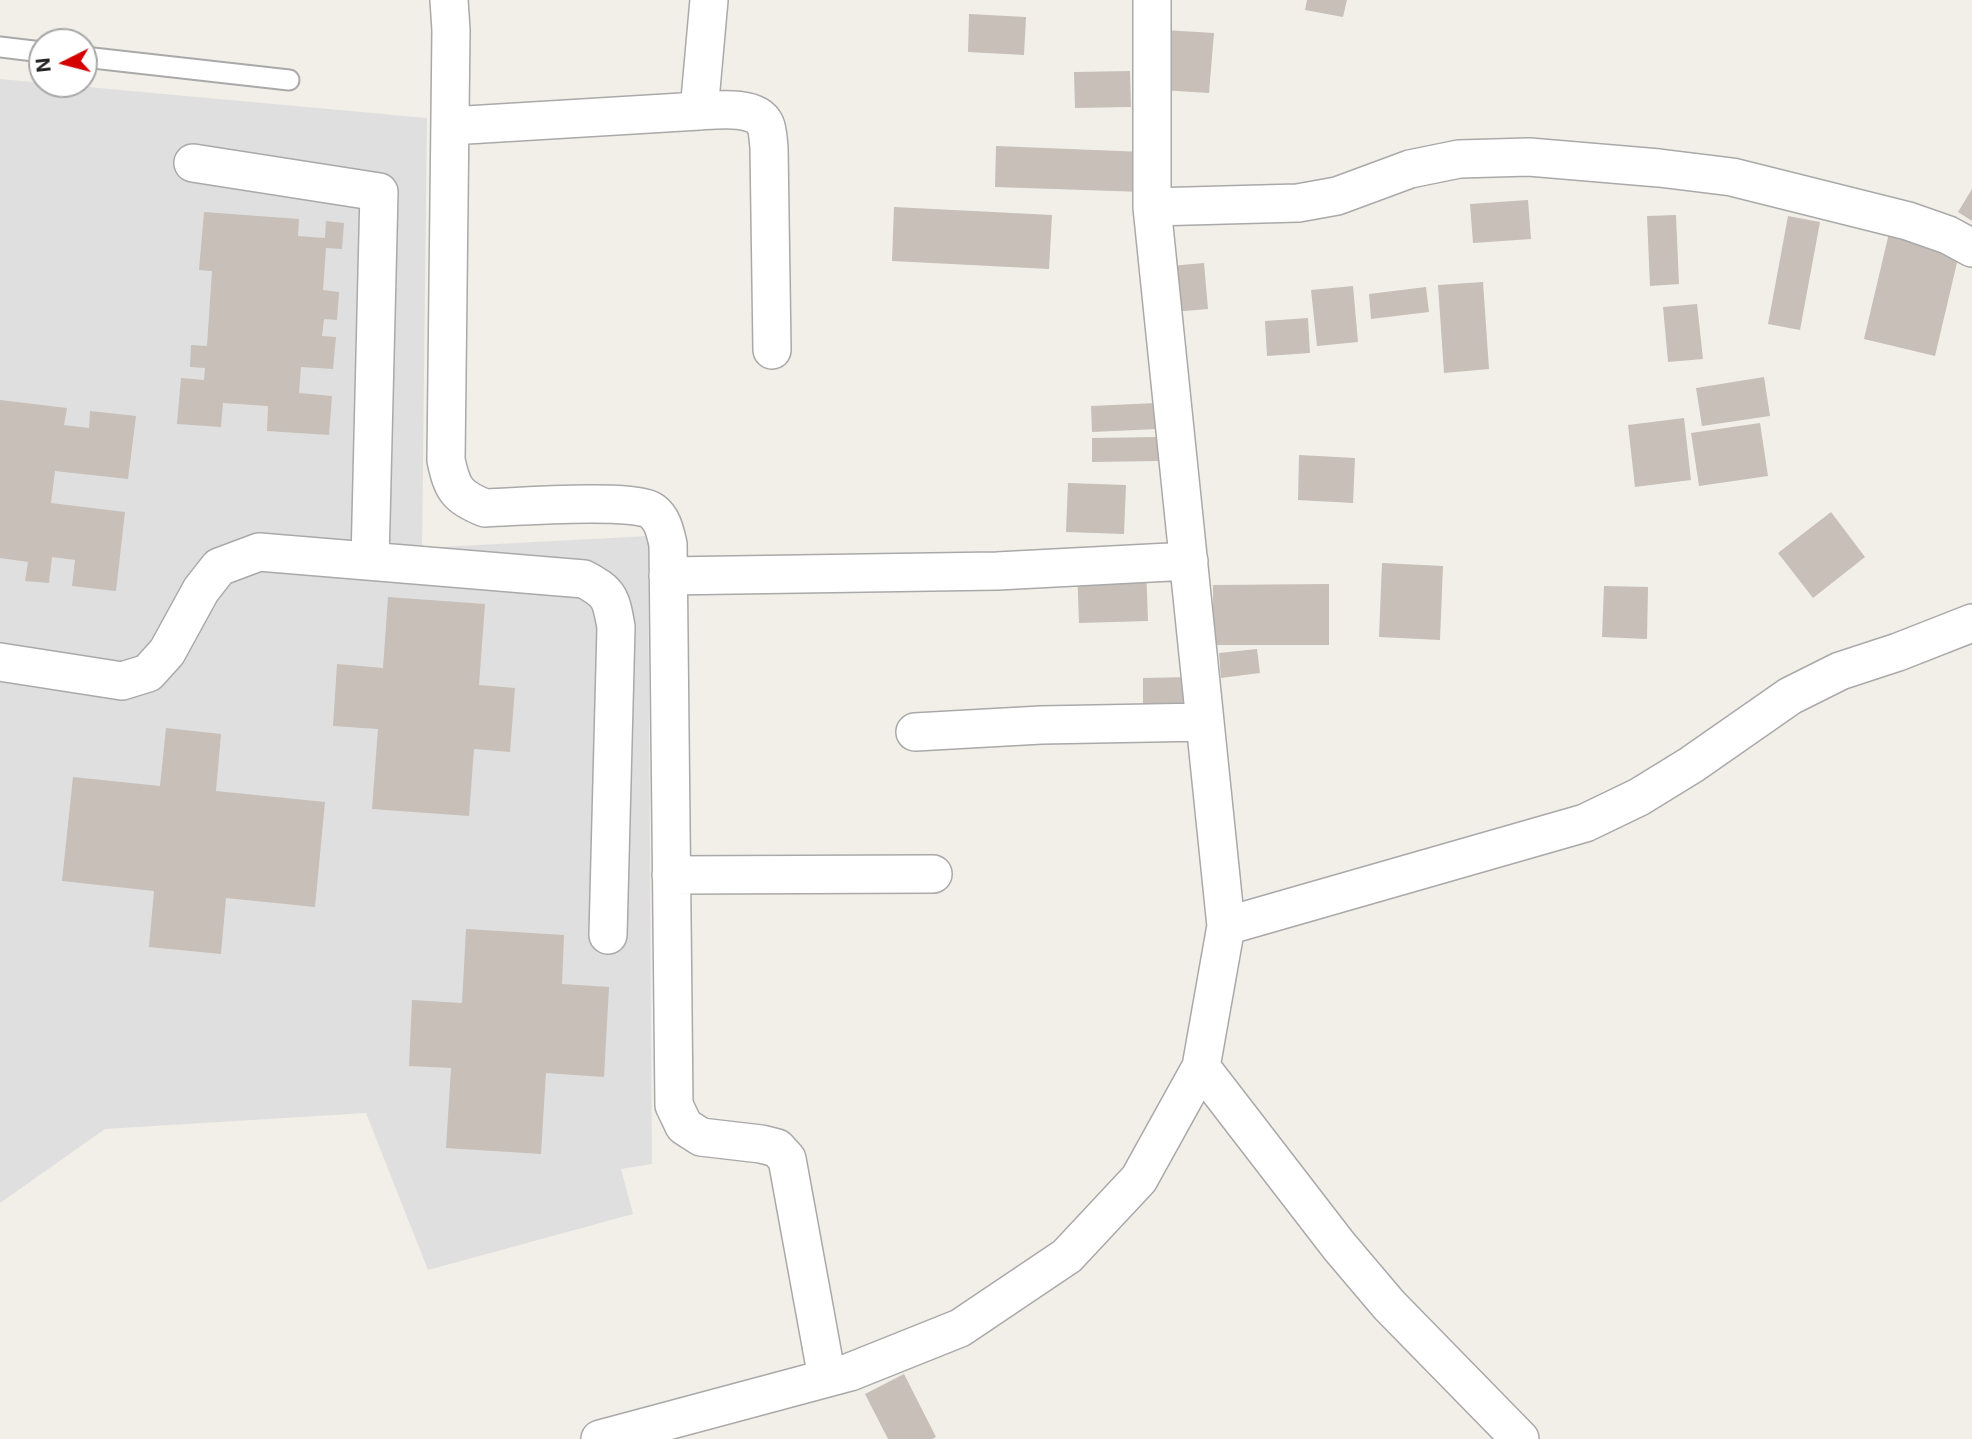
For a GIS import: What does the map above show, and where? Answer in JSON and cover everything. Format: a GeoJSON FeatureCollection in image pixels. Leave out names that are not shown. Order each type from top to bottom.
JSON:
{"type":"FeatureCollection","features":[{"type":"Feature","properties":{"kind":"street"},"geometry":{"type":"LineString","coordinates":[[449,0],[452,30],[446,460],[450,479],[463,499],[485,508],[625,505],[651,509],[662,522],[668,544],[674,1105],[684,1126],[701,1137],[777,1148],[787,1159],[827,1378]]}},
{"type":"Feature","properties":{"kind":"street"},"geometry":{"type":"LineString","coordinates":[[699,111],[709,0]]}},
{"type":"Feature","properties":{"kind":"street"},"geometry":{"type":"LineString","coordinates":[[600,1439],[850,1372],[960,1328],[1067,1256],[1139,1179],[1201,1067],[1226,926],[1152,207],[1152,0]]}},
{"type":"Feature","properties":{"kind":"street"},"geometry":{"type":"LineString","coordinates":[[450,126],[699,111],[736,110],[755,114],[764,123],[769,147],[772,350]]}},
{"type":"Feature","properties":{"kind":"street"},"geometry":{"type":"LineString","coordinates":[[1152,207],[1298,203],[1337,195],[1410,169],[1459,159],[1529,157],[1659,167],[1732,177],[1908,221],[1948,235],[1972,248]]}},
{"type":"Feature","properties":{"kind":"street"},"geometry":{"type":"LineString","coordinates":[[193,163],[379,192],[370,561]]}},
{"type":"Feature","properties":{"kind":"street"},"geometry":{"type":"LineString","coordinates":[[0,663],[122,681],[148,673],[167,652],[201,590],[219,567],[259,552],[584,579],[604,590],[612,606],[616,627],[608,935]]}},
{"type":"Feature","properties":{"kind":"street"},"geometry":{"type":"LineString","coordinates":[[668,576],[998,571],[1188,561]]}},
{"type":"Feature","properties":{"kind":"street"},"geometry":{"type":"LineString","coordinates":[[1226,926],[1585,823],[1639,797],[1691,765],[1790,696],[1840,671],[1972,623]]}},
{"type":"Feature","properties":{"kind":"street"},"geometry":{"type":"LineString","coordinates":[[915,732],[1041,725],[1205,722]]}},
{"type":"Feature","properties":{"kind":"street"},"geometry":{"type":"LineString","coordinates":[[671,875],[933,874]]}},
{"type":"Feature","properties":{"kind":"street"},"geometry":{"type":"LineString","coordinates":[[1201,1067],[1373,1286],[1520,1439]]}},
{"type":"Feature","properties":{"kind":"lane"},"geometry":{"type":"LineString","coordinates":[[0,47],[28,50]]}},
{"type":"Feature","properties":{"kind":"lane"},"geometry":{"type":"LineString","coordinates":[[98,59],[289,79]]}},
{"type":"Feature","properties":{"kind":"shaded area"},"geometry":{"type":"Polygon","coordinates":[[[0,79],[28,82],[28,98],[98,98],[98,88],[427,118],[422,548],[648,536],[652,1164],[621,1169],[633,1214],[428,1270],[366,1113],[105,1129],[0,1203],[0,79]]]}},
{"type":"Feature","properties":{"kind":"building"},"geometry":{"type":"Polygon","coordinates":[[[1307,0],[1347,0],[1343,17],[1305,10],[1307,0]]]}},
{"type":"Feature","properties":{"kind":"building"},"geometry":{"type":"Polygon","coordinates":[[[969,14],[1026,17],[1024,55],[968,52],[969,14]]]}},
{"type":"Feature","properties":{"kind":"building"},"geometry":{"type":"Polygon","coordinates":[[[1164,30],[1214,33],[1209,93],[1160,90],[1164,30]]]}},
{"type":"Feature","properties":{"kind":"building"},"geometry":{"type":"Polygon","coordinates":[[[1130,71],[1131,107],[1075,108],[1074,72],[1130,71]]]}},
{"type":"Feature","properties":{"kind":"building"},"geometry":{"type":"Polygon","coordinates":[[[996,146],[1144,152],[1143,192],[995,187],[996,146]]]}},
{"type":"Feature","properties":{"kind":"building"},"geometry":{"type":"Polygon","coordinates":[[[1972,189],[1972,221],[1958,212],[1972,189]]]}},
{"type":"Feature","properties":{"kind":"building"},"geometry":{"type":"Polygon","coordinates":[[[1528,200],[1531,239],[1473,243],[1470,204],[1528,200]]]}},
{"type":"Feature","properties":{"kind":"building"},"geometry":{"type":"Polygon","coordinates":[[[894,207],[1052,215],[1049,269],[892,261],[894,207]]]}},
{"type":"Feature","properties":{"kind":"building"},"geometry":{"type":"Polygon","coordinates":[[[204,212],[299,219],[298,236],[325,238],[326,221],[344,223],[342,249],[326,248],[323,290],[339,292],[337,320],[324,319],[322,336],[336,337],[333,369],[301,367],[299,393],[332,396],[329,435],[267,431],[268,406],[223,403],[221,427],[177,424],[181,378],[204,380],[205,368],[190,367],[191,345],[207,346],[212,271],[199,270],[204,212]]]}},
{"type":"Feature","properties":{"kind":"building"},"geometry":{"type":"Polygon","coordinates":[[[1676,215],[1679,284],[1650,286],[1647,216],[1676,215]]]}},
{"type":"Feature","properties":{"kind":"building"},"geometry":{"type":"Polygon","coordinates":[[[1788,216],[1820,222],[1800,330],[1768,324],[1788,216]]]}},
{"type":"Feature","properties":{"kind":"building"},"geometry":{"type":"Polygon","coordinates":[[[1889,233],[1960,250],[1935,356],[1864,339],[1889,233]]]}},
{"type":"Feature","properties":{"kind":"building"},"geometry":{"type":"Polygon","coordinates":[[[1204,263],[1208,309],[1173,312],[1170,266],[1204,263]]]}},
{"type":"Feature","properties":{"kind":"building"},"geometry":{"type":"Polygon","coordinates":[[[1483,282],[1489,369],[1444,373],[1438,285],[1483,282]]]}},
{"type":"Feature","properties":{"kind":"building"},"geometry":{"type":"Polygon","coordinates":[[[1353,286],[1358,342],[1317,346],[1311,290],[1353,286]]]}},
{"type":"Feature","properties":{"kind":"building"},"geometry":{"type":"Polygon","coordinates":[[[1426,287],[1429,312],[1371,319],[1369,294],[1426,287]]]}},
{"type":"Feature","properties":{"kind":"building"},"geometry":{"type":"Polygon","coordinates":[[[1697,304],[1703,359],[1668,362],[1663,307],[1697,304]]]}},
{"type":"Feature","properties":{"kind":"building"},"geometry":{"type":"Polygon","coordinates":[[[1308,318],[1310,353],[1267,356],[1265,321],[1308,318]]]}},
{"type":"Feature","properties":{"kind":"building"},"geometry":{"type":"Polygon","coordinates":[[[1764,377],[1770,416],[1702,426],[1696,388],[1764,377]]]}},
{"type":"Feature","properties":{"kind":"building"},"geometry":{"type":"Polygon","coordinates":[[[0,400],[67,408],[64,425],[89,428],[90,411],[136,416],[128,479],[55,471],[51,503],[125,512],[116,591],[72,586],[75,560],[52,557],[49,583],[25,581],[28,562],[0,558],[0,400]]]}},
{"type":"Feature","properties":{"kind":"building"},"geometry":{"type":"Polygon","coordinates":[[[1156,403],[1157,429],[1092,432],[1091,406],[1156,403]]]}},
{"type":"Feature","properties":{"kind":"building"},"geometry":{"type":"Polygon","coordinates":[[[1684,418],[1691,480],[1635,487],[1628,425],[1684,418]]]}},
{"type":"Feature","properties":{"kind":"building"},"geometry":{"type":"Polygon","coordinates":[[[1760,423],[1768,476],[1699,486],[1691,433],[1760,423]]]}},
{"type":"Feature","properties":{"kind":"building"},"geometry":{"type":"Polygon","coordinates":[[[1159,437],[1159,461],[1092,462],[1092,438],[1159,437]]]}},
{"type":"Feature","properties":{"kind":"building"},"geometry":{"type":"Polygon","coordinates":[[[1299,455],[1355,458],[1353,503],[1298,500],[1299,455]]]}},
{"type":"Feature","properties":{"kind":"building"},"geometry":{"type":"Polygon","coordinates":[[[1068,483],[1126,485],[1124,534],[1066,532],[1068,483]]]}},
{"type":"Feature","properties":{"kind":"building"},"geometry":{"type":"Polygon","coordinates":[[[1831,512],[1865,557],[1813,598],[1778,553],[1831,512]]]}},
{"type":"Feature","properties":{"kind":"building"},"geometry":{"type":"Polygon","coordinates":[[[1382,563],[1443,566],[1440,640],[1379,637],[1382,563]]]}},
{"type":"Feature","properties":{"kind":"building"},"geometry":{"type":"Polygon","coordinates":[[[1146,566],[1148,621],[1079,623],[1077,568],[1146,566]]]}},
{"type":"Feature","properties":{"kind":"building"},"geometry":{"type":"Polygon","coordinates":[[[1329,584],[1329,645],[1213,645],[1213,585],[1329,584]]]}},
{"type":"Feature","properties":{"kind":"building"},"geometry":{"type":"Polygon","coordinates":[[[1604,586],[1648,587],[1647,639],[1602,637],[1604,586]]]}},
{"type":"Feature","properties":{"kind":"building"},"geometry":{"type":"Polygon","coordinates":[[[388,597],[485,604],[479,685],[515,688],[510,752],[474,749],[469,816],[372,809],[378,729],[333,726],[337,664],[383,668],[388,597]]]}},
{"type":"Feature","properties":{"kind":"building"},"geometry":{"type":"Polygon","coordinates":[[[1257,649],[1260,673],[1221,678],[1219,653],[1257,649]]]}},
{"type":"Feature","properties":{"kind":"building"},"geometry":{"type":"Polygon","coordinates":[[[1190,677],[1191,707],[1143,708],[1143,678],[1190,677]]]}},
{"type":"Feature","properties":{"kind":"building"},"geometry":{"type":"Polygon","coordinates":[[[166,728],[221,734],[216,791],[325,802],[315,907],[226,898],[221,954],[149,947],[154,891],[62,881],[73,777],[160,786],[166,728]]]}},
{"type":"Feature","properties":{"kind":"building"},"geometry":{"type":"Polygon","coordinates":[[[466,929],[564,935],[562,984],[609,987],[604,1077],[546,1073],[541,1154],[446,1148],[451,1068],[409,1066],[412,1000],[462,1003],[466,929]]]}},
{"type":"Feature","properties":{"kind":"building"},"geometry":{"type":"Polygon","coordinates":[[[904,1374],[936,1437],[932,1439],[888,1439],[865,1394],[904,1374]]]}}]}
